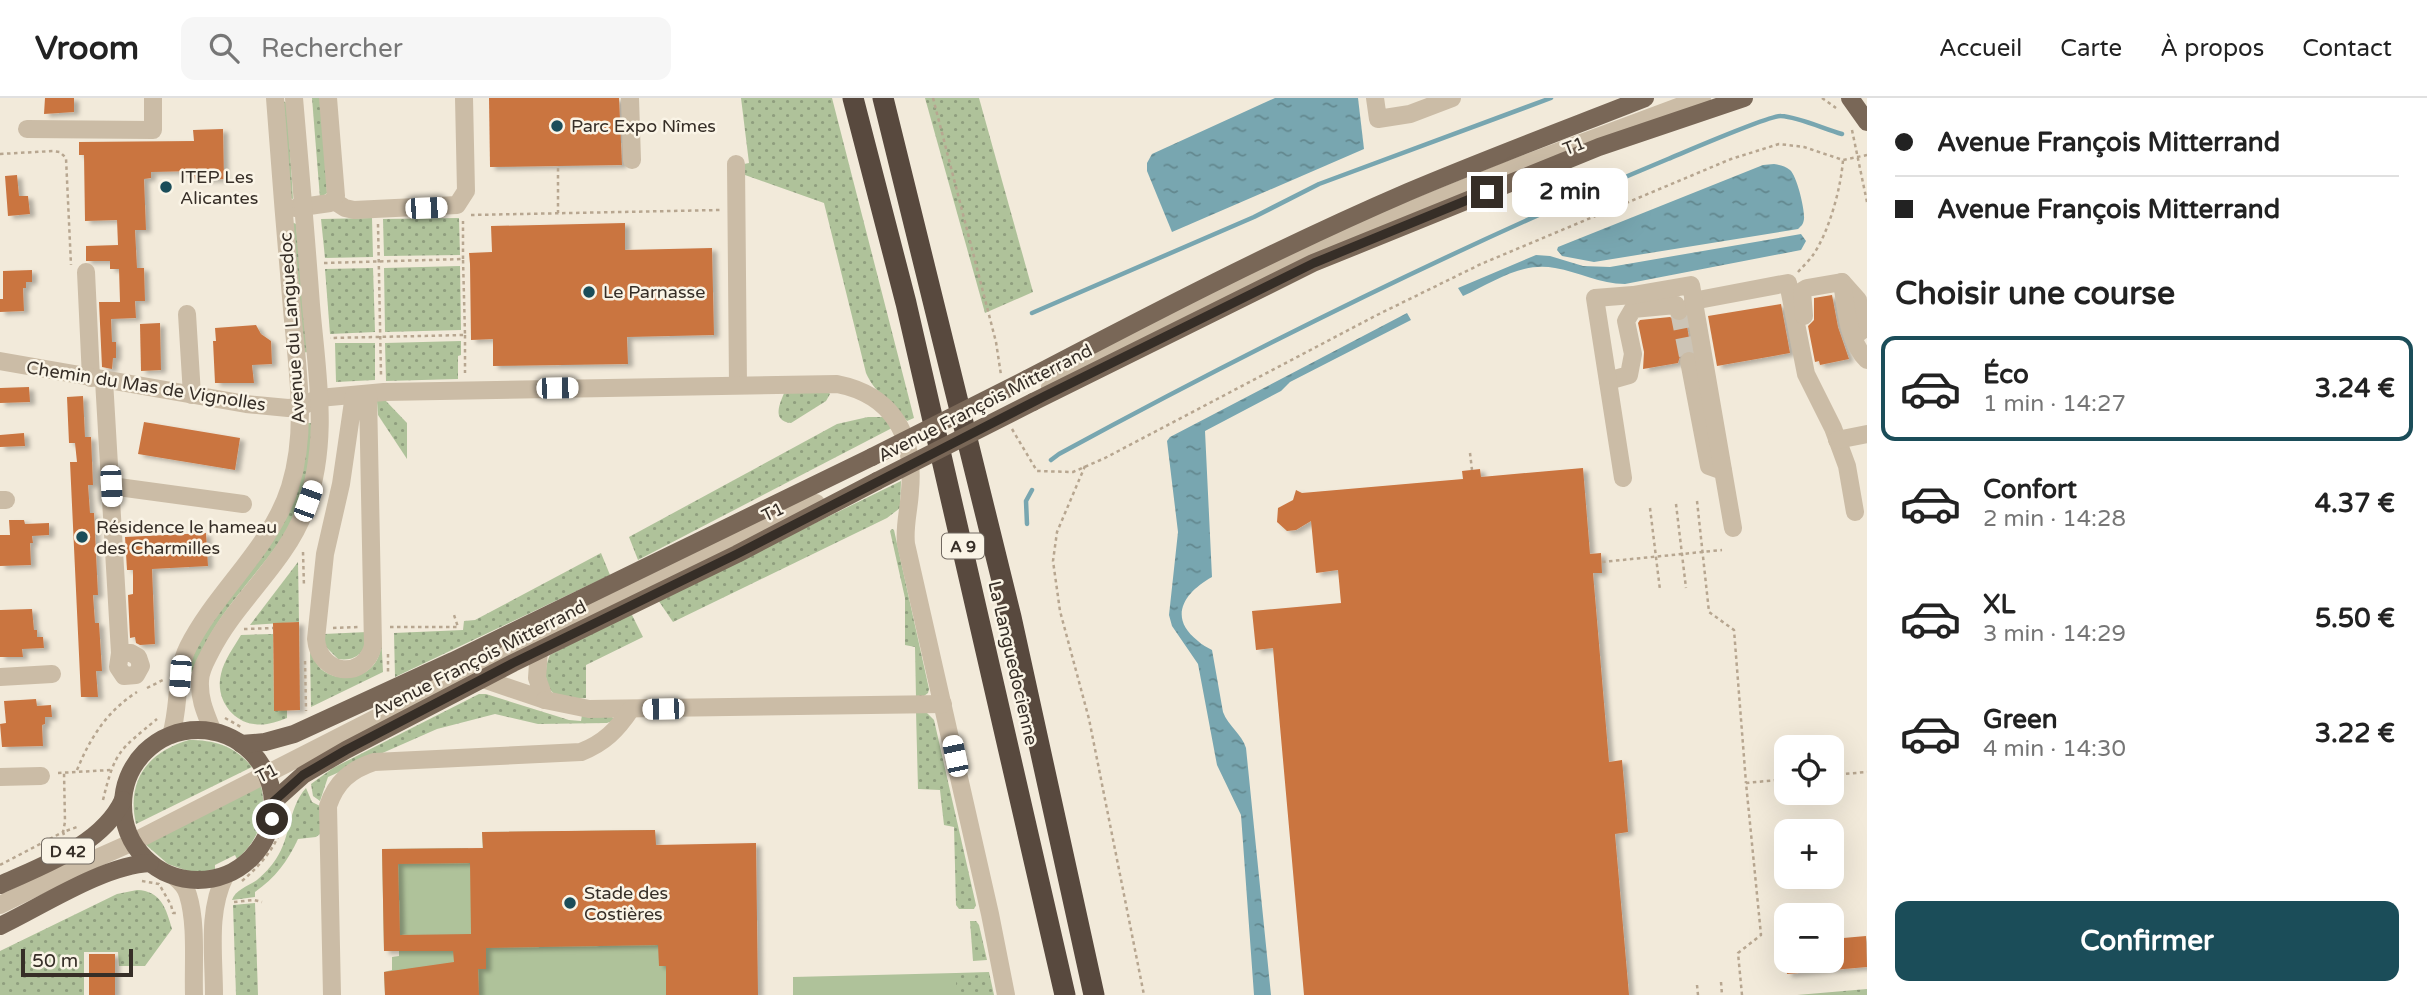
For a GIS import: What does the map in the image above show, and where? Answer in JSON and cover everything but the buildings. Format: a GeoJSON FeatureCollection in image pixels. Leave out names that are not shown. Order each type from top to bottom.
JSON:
{"type":"FeatureCollection","features":[{"type":"Feature","properties":{"kind":"highway","name":"La Languedocienne"},"geometry":{"type":"LineString","coordinates":[[853,98],[909,316],[1065,995]]}},
{"type":"Feature","properties":{"kind":"highway","name":"La Languedocienne"},"geometry":{"type":"LineString","coordinates":[[883,98],[1011,617],[1094,995]]}},
{"type":"Feature","properties":{"kind":"main road","name":"Avenue François Mitterrand"},"geometry":{"type":"LineString","coordinates":[[281,802],[303,775],[335,756],[539,650],[737,554],[873,469],[1029,391],[1205,286],[1409,192],[1645,98]]}},
{"type":"Feature","properties":{"kind":"main road","name":"Avenue François Mitterrand"},"geometry":{"type":"LineString","coordinates":[[246,738],[265,742],[294,734],[873,469],[1029,391],[1314,263],[1599,147],[1744,98]]}},
{"type":"Feature","properties":{"kind":"main road"},"geometry":{"type":"LineString","coordinates":[[1859,123],[1847,102],[1867,102]]}},
{"type":"Feature","properties":{"kind":"main road"},"geometry":{"type":"LineString","coordinates":[[196,730],[213,732],[246,738],[281,802],[258,851],[232,879],[201,881],[175,877],[150,863],[132,839],[124,820],[123,800],[127,782],[137,761],[154,744],[171,735],[196,730]]}},
{"type":"Feature","properties":{"kind":"main road","name":"D 42"},"geometry":{"type":"LineString","coordinates":[[0,885],[80,844],[116,816],[123,800]]}},
{"type":"Feature","properties":{"kind":"main road","name":"D 42"},"geometry":{"type":"LineString","coordinates":[[0,926],[87,882],[136,863],[150,863]]}},
{"type":"Feature","properties":{"kind":"street"},"geometry":{"type":"LineString","coordinates":[[27,129],[153,130],[153,98]]}},
{"type":"Feature","properties":{"kind":"street","name":"Avenue du Languedoc"},"geometry":{"type":"LineString","coordinates":[[171,735],[176,720],[180,676],[186,651],[209,611],[282,510],[299,450],[300,407],[275,98]]}},
{"type":"Feature","properties":{"kind":"street","name":"Avenue du Languedoc"},"geometry":{"type":"LineString","coordinates":[[213,732],[200,697],[203,667],[227,623],[278,557],[303,514],[313,487],[320,450],[319,398],[294,98]]}},
{"type":"Feature","properties":{"kind":"street"},"geometry":{"type":"LineString","coordinates":[[328,98],[336,190],[334,201]]}},
{"type":"Feature","properties":{"kind":"street"},"geometry":{"type":"LineString","coordinates":[[334,201],[354,210],[457,205],[466,191],[464,98]]}},
{"type":"Feature","properties":{"kind":"street"},"geometry":{"type":"LineString","coordinates":[[630,98],[632,160]]}},
{"type":"Feature","properties":{"kind":"street"},"geometry":{"type":"LineString","coordinates":[[1375,98],[1378,119],[1410,114],[1452,98]]}},
{"type":"Feature","properties":{"kind":"street","name":"T1"},"geometry":{"type":"LineString","coordinates":[[1029,391],[1210,293],[1365,219],[1497,164],[1678,98]]}},
{"type":"Feature","properties":{"kind":"street","name":"T1"},"geometry":{"type":"LineString","coordinates":[[1029,391],[1052,386],[1074,371],[1368,227],[1501,173],[1702,98]]}},
{"type":"Feature","properties":{"kind":"street"},"geometry":{"type":"LineString","coordinates":[[736,164],[738,385]]}},
{"type":"Feature","properties":{"kind":"street"},"geometry":{"type":"LineString","coordinates":[[284,209],[334,201]]}},
{"type":"Feature","properties":{"kind":"street"},"geometry":{"type":"LineString","coordinates":[[78,269],[98,379],[111,486],[121,653]]}},
{"type":"Feature","properties":{"kind":"street"},"geometry":{"type":"LineString","coordinates":[[1808,379],[1814,366],[1801,300],[1802,291],[1807,288],[1842,282],[1856,350],[1867,360]]}},
{"type":"Feature","properties":{"kind":"street"},"geometry":{"type":"LineString","coordinates":[[1608,382],[1629,375],[1633,354],[1626,321],[1633,309],[1686,306],[1788,283],[1808,379],[1847,466],[1855,512]]}},
{"type":"Feature","properties":{"kind":"street"},"geometry":{"type":"LineString","coordinates":[[1623,478],[1595,298],[1633,295],[1691,285],[1686,306],[1733,528]]}},
{"type":"Feature","properties":{"kind":"street"},"geometry":{"type":"LineString","coordinates":[[187,314],[192,395]]}},
{"type":"Feature","properties":{"kind":"street","name":"Chemin du Mas de Vignolles"},"geometry":{"type":"LineString","coordinates":[[0,361],[246,404],[300,407],[319,398],[466,389],[837,384],[855,387],[873,398],[894,414],[905,435],[911,479],[904,528],[906,544],[1006,995]]}},
{"type":"Feature","properties":{"kind":"street"},"geometry":{"type":"LineString","coordinates":[[1689,361],[1709,466],[1723,471]]}},
{"type":"Feature","properties":{"kind":"street"},"geometry":{"type":"LineString","coordinates":[[368,394],[373,646],[365,662],[344,669],[328,664],[321,657],[316,639],[325,554],[341,485],[368,394]]}},
{"type":"Feature","properties":{"kind":"street"},"geometry":{"type":"LineString","coordinates":[[1837,440],[1867,434]]}},
{"type":"Feature","properties":{"kind":"street","name":"T1"},"geometry":{"type":"LineString","coordinates":[[0,905],[265,770],[482,665],[873,469]]}},
{"type":"Feature","properties":{"kind":"street"},"geometry":{"type":"LineString","coordinates":[[111,486],[243,504]]}},
{"type":"Feature","properties":{"kind":"street"},"geometry":{"type":"LineString","coordinates":[[539,650],[537,678],[545,700]]}},
{"type":"Feature","properties":{"kind":"street"},"geometry":{"type":"LineString","coordinates":[[0,677],[52,674]]}},
{"type":"Feature","properties":{"kind":"street"},"geometry":{"type":"LineString","coordinates":[[483,679],[576,708],[943,704]]}},
{"type":"Feature","properties":{"kind":"street"},"geometry":{"type":"LineString","coordinates":[[332,995],[328,806],[332,793],[340,782],[351,772],[374,762],[581,752],[607,739],[631,709]]}},
{"type":"Feature","properties":{"kind":"street"},"geometry":{"type":"LineString","coordinates":[[0,777],[41,776]]}},
{"type":"Feature","properties":{"kind":"street","name":"T1"},"geometry":{"type":"LineString","coordinates":[[0,898],[72,862],[132,839]]}},
{"type":"Feature","properties":{"kind":"street"},"geometry":{"type":"LineString","coordinates":[[175,877],[184,885],[188,895],[194,995]]}},
{"type":"Feature","properties":{"kind":"street"},"geometry":{"type":"LineString","coordinates":[[214,995],[216,893],[232,879]]}},
{"type":"Feature","properties":{"kind":"path"},"geometry":{"type":"LineString","coordinates":[[933,98],[996,342],[1002,387]]}},
{"type":"Feature","properties":{"kind":"path"},"geometry":{"type":"LineString","coordinates":[[1822,98],[1847,102]]}},
{"type":"Feature","properties":{"kind":"path"},"geometry":{"type":"LineString","coordinates":[[1859,123],[1858,156],[1867,202]]}},
{"type":"Feature","properties":{"kind":"path"},"geometry":{"type":"LineString","coordinates":[[1010,422],[1037,471],[1073,472],[1377,315],[1482,264],[1731,159],[1779,144],[1804,147],[1843,160],[1867,155]]}},
{"type":"Feature","properties":{"kind":"path"},"geometry":{"type":"LineString","coordinates":[[0,154],[53,151],[60,152],[66,158],[78,269]]}},
{"type":"Feature","properties":{"kind":"path"},"geometry":{"type":"LineString","coordinates":[[1788,283],[1813,255],[1826,227],[1842,178],[1843,160]]}},
{"type":"Feature","properties":{"kind":"path"},"geometry":{"type":"LineString","coordinates":[[558,168],[558,213]]}},
{"type":"Feature","properties":{"kind":"path"},"geometry":{"type":"LineString","coordinates":[[368,394],[380,337],[377,209]]}},
{"type":"Feature","properties":{"kind":"path"},"geometry":{"type":"LineString","coordinates":[[466,389],[463,220],[466,213],[737,210]]}},
{"type":"Feature","properties":{"kind":"path"},"geometry":{"type":"LineString","coordinates":[[324,263],[463,259]]}},
{"type":"Feature","properties":{"kind":"path"},"geometry":{"type":"LineString","coordinates":[[330,338],[465,335]]}},
{"type":"Feature","properties":{"kind":"path"},"geometry":{"type":"LineString","coordinates":[[1470,453],[1472,470]]}},
{"type":"Feature","properties":{"kind":"path"},"geometry":{"type":"LineString","coordinates":[[1085,466],[1057,532],[1053,561],[1060,611],[1089,719],[1144,995]]}},
{"type":"Feature","properties":{"kind":"path"},"geometry":{"type":"LineString","coordinates":[[1697,501],[1709,612],[1734,630],[1761,935],[1738,953],[1742,995]]}},
{"type":"Feature","properties":{"kind":"path"},"geometry":{"type":"LineString","coordinates":[[1675,505],[1686,588]]}},
{"type":"Feature","properties":{"kind":"path"},"geometry":{"type":"LineString","coordinates":[[1650,508],[1660,590]]}},
{"type":"Feature","properties":{"kind":"path"},"geometry":{"type":"LineString","coordinates":[[1602,562],[1722,550]]}},
{"type":"Feature","properties":{"kind":"path"},"geometry":{"type":"LineString","coordinates":[[388,627],[458,626],[454,615]]}},
{"type":"Feature","properties":{"kind":"path"},"geometry":{"type":"LineString","coordinates":[[323,628],[366,627]]}},
{"type":"Feature","properties":{"kind":"path"},"geometry":{"type":"LineString","coordinates":[[241,629],[273,628]]}},
{"type":"Feature","properties":{"kind":"path"},"geometry":{"type":"LineString","coordinates":[[305,653],[306,717]]}},
{"type":"Feature","properties":{"kind":"path"},"geometry":{"type":"LineString","coordinates":[[388,660],[388,675]]}},
{"type":"Feature","properties":{"kind":"path"},"geometry":{"type":"LineString","coordinates":[[162,689],[163,672]]}},
{"type":"Feature","properties":{"kind":"path"},"geometry":{"type":"LineString","coordinates":[[77,770],[84,752],[108,716],[125,700],[163,680]]}},
{"type":"Feature","properties":{"kind":"path"},"geometry":{"type":"LineString","coordinates":[[219,713],[246,738]]}},
{"type":"Feature","properties":{"kind":"path"},"geometry":{"type":"LineString","coordinates":[[102,803],[110,771],[128,742],[160,716]]}},
{"type":"Feature","properties":{"kind":"path"},"geometry":{"type":"LineString","coordinates":[[41,776],[77,770],[110,771]]}},
{"type":"Feature","properties":{"kind":"path"},"geometry":{"type":"LineString","coordinates":[[64,772],[63,832],[66,840]]}},
{"type":"Feature","properties":{"kind":"path"},"geometry":{"type":"LineString","coordinates":[[1844,774],[1867,772]]}},
{"type":"Feature","properties":{"kind":"path"},"geometry":{"type":"LineString","coordinates":[[1746,783],[1774,780]]}},
{"type":"Feature","properties":{"kind":"path"},"geometry":{"type":"LineString","coordinates":[[232,879],[270,854],[284,822],[281,802]]}},
{"type":"Feature","properties":{"kind":"path"},"geometry":{"type":"LineString","coordinates":[[0,864],[79,826]]}},
{"type":"Feature","properties":{"kind":"path"},"geometry":{"type":"LineString","coordinates":[[139,880],[159,884],[173,913],[181,913],[179,903]]}},
{"type":"Feature","properties":{"kind":"path"},"geometry":{"type":"LineString","coordinates":[[228,900],[262,902]]}},
{"type":"Feature","properties":{"kind":"path"},"geometry":{"type":"LineString","coordinates":[[1721,982],[1722,995]]}},
{"type":"Feature","properties":{"kind":"path"},"geometry":{"type":"LineString","coordinates":[[1697,985],[1698,995]]}},
{"type":"Feature","properties":{"kind":"green space"},"geometry":{"type":"Polygon","coordinates":[[[312,98],[322,98],[327,193],[320,198],[312,98]]]}},
{"type":"Feature","properties":{"kind":"green space"},"geometry":{"type":"Polygon","coordinates":[[[741,98],[832,98],[914,418],[907,421],[874,387],[866,373],[824,203],[745,175],[744,164],[749,163],[741,98]]]}},
{"type":"Feature","properties":{"kind":"green space"},"geometry":{"type":"Polygon","coordinates":[[[925,98],[979,98],[1033,292],[985,313],[925,98]]]}},
{"type":"Feature","properties":{"kind":"green space"},"geometry":{"type":"Polygon","coordinates":[[[283,101],[287,103],[293,199],[290,198],[283,101]]]}},
{"type":"Feature","properties":{"kind":"green space"},"geometry":{"type":"Polygon","coordinates":[[[372,218],[373,257],[325,258],[321,219],[372,218]]]}},
{"type":"Feature","properties":{"kind":"green space"},"geometry":{"type":"Polygon","coordinates":[[[459,218],[460,255],[384,256],[383,219],[459,218]]]}},
{"type":"Feature","properties":{"kind":"green space"},"geometry":{"type":"Polygon","coordinates":[[[294,223],[308,352],[301,353],[291,224],[294,223]]]}},
{"type":"Feature","properties":{"kind":"green space"},"geometry":{"type":"Polygon","coordinates":[[[460,266],[461,330],[385,332],[384,268],[460,266]]]}},
{"type":"Feature","properties":{"kind":"green space"},"geometry":{"type":"Polygon","coordinates":[[[373,268],[375,332],[330,334],[325,269],[373,268]]]}},
{"type":"Feature","properties":{"kind":"green space"},"geometry":{"type":"Polygon","coordinates":[[[461,341],[458,379],[386,381],[385,343],[461,341]]]}},
{"type":"Feature","properties":{"kind":"green space"},"geometry":{"type":"Polygon","coordinates":[[[335,343],[375,343],[375,380],[336,382],[335,343]]]}},
{"type":"Feature","properties":{"kind":"green space"},"geometry":{"type":"Polygon","coordinates":[[[785,391],[828,391],[830,394],[826,401],[791,423],[785,422],[779,415],[779,406],[785,391]]]}},
{"type":"Feature","properties":{"kind":"green space"},"geometry":{"type":"Polygon","coordinates":[[[385,400],[407,423],[407,459],[378,415],[377,401],[385,400]]]}},
{"type":"Feature","properties":{"kind":"green space"},"geometry":{"type":"Polygon","coordinates":[[[868,417],[883,417],[892,428],[638,560],[629,537],[837,424],[868,417]]]}},
{"type":"Feature","properties":{"kind":"green space"},"geometry":{"type":"Polygon","coordinates":[[[308,423],[313,423],[309,469],[295,514],[280,541],[220,619],[194,672],[187,671],[202,634],[275,535],[308,423]]]}},
{"type":"Feature","properties":{"kind":"green space"},"geometry":{"type":"Polygon","coordinates":[[[901,481],[900,508],[887,518],[673,622],[658,600],[901,481]]]}},
{"type":"Feature","properties":{"kind":"green space"},"geometry":{"type":"Polygon","coordinates":[[[892,529],[929,689],[920,699],[916,698],[915,647],[905,645],[905,598],[890,531],[892,529]]]}},
{"type":"Feature","properties":{"kind":"green space"},"geometry":{"type":"Polygon","coordinates":[[[601,553],[610,575],[395,677],[394,633],[463,630],[464,621],[475,620],[601,553]]]}},
{"type":"Feature","properties":{"kind":"green space"},"geometry":{"type":"Polygon","coordinates":[[[298,562],[299,622],[250,625],[298,562]]]}},
{"type":"Feature","properties":{"kind":"green space"},"geometry":{"type":"Polygon","coordinates":[[[631,613],[643,637],[586,665],[586,698],[564,698],[553,693],[546,677],[550,655],[631,613]]]}},
{"type":"Feature","properties":{"kind":"green space"},"geometry":{"type":"Polygon","coordinates":[[[367,632],[363,650],[350,659],[338,659],[325,646],[324,634],[367,632]]]}},
{"type":"Feature","properties":{"kind":"green space"},"geometry":{"type":"Polygon","coordinates":[[[381,633],[383,672],[311,707],[310,651],[319,667],[327,673],[342,677],[358,676],[376,662],[381,650],[381,633]]]}},
{"type":"Feature","properties":{"kind":"green space"},"geometry":{"type":"Polygon","coordinates":[[[273,634],[274,710],[287,710],[287,718],[263,724],[246,722],[232,713],[223,699],[220,691],[222,669],[241,635],[273,634]]]}},
{"type":"Feature","properties":{"kind":"green space"},"geometry":{"type":"Polygon","coordinates":[[[479,694],[569,720],[581,721],[582,715],[612,717],[615,720],[607,723],[538,724],[495,714],[437,729],[328,777],[320,801],[313,796],[311,784],[333,768],[479,694]]]}},
{"type":"Feature","properties":{"kind":"green space"},"geometry":{"type":"Polygon","coordinates":[[[916,711],[926,712],[934,720],[976,905],[974,909],[959,909],[956,905],[954,827],[944,825],[940,790],[918,789],[916,711]]]}},
{"type":"Feature","properties":{"kind":"green space"},"geometry":{"type":"Polygon","coordinates":[[[189,740],[207,741],[231,749],[252,767],[136,824],[134,794],[143,770],[162,752],[189,740]]]}},
{"type":"Feature","properties":{"kind":"green space"},"geometry":{"type":"Polygon","coordinates":[[[261,786],[263,807],[260,826],[251,844],[237,859],[235,855],[208,871],[188,871],[168,864],[145,844],[261,786]]]}},
{"type":"Feature","properties":{"kind":"green space"},"geometry":{"type":"Polygon","coordinates":[[[306,788],[312,802],[322,807],[320,834],[298,839],[285,862],[269,881],[255,892],[255,897],[232,900],[239,891],[270,868],[276,859],[296,804],[306,788]]]}},
{"type":"Feature","properties":{"kind":"green space","name":"Stade des Costières"},"geometry":{"type":"Polygon","coordinates":[[[655,830],[656,852],[758,995],[385,995],[384,972],[392,970],[392,957],[399,956],[399,951],[384,951],[382,849],[468,848],[468,855],[483,854],[482,832],[655,830]]]}},
{"type":"Feature","properties":{"kind":"green space"},"geometry":{"type":"Polygon","coordinates":[[[137,890],[157,897],[165,908],[172,929],[145,966],[119,966],[118,952],[84,952],[84,995],[0,995],[0,951],[117,894],[137,890]]]}},
{"type":"Feature","properties":{"kind":"green space"},"geometry":{"type":"Polygon","coordinates":[[[255,903],[258,995],[236,995],[233,905],[255,903]]]}},
{"type":"Feature","properties":{"kind":"green space"},"geometry":{"type":"Polygon","coordinates":[[[970,921],[976,921],[979,925],[987,960],[973,961],[970,921]]]}},
{"type":"Feature","properties":{"kind":"green space"},"geometry":{"type":"Polygon","coordinates":[[[989,972],[994,995],[956,995],[956,973],[989,972]]]}},
{"type":"Feature","properties":{"kind":"green space"},"geometry":{"type":"Polygon","coordinates":[[[956,973],[956,995],[793,995],[793,977],[956,973]]]}},
{"type":"Feature","properties":{"kind":"green space"},"geometry":{"type":"Polygon","coordinates":[[[1867,989],[1867,995],[1797,995],[1867,989]]]}},
{"type":"Feature","properties":{"kind":"water"},"geometry":{"type":"Polygon","coordinates":[[[1275,98],[1358,98],[1364,149],[1172,232],[1147,171],[1147,163],[1152,154],[1275,98]]]}},
{"type":"Feature","properties":{"kind":"water"},"geometry":{"type":"Polygon","coordinates":[[[1774,164],[1793,173],[1804,215],[1803,224],[1798,229],[1594,262],[1562,256],[1557,250],[1558,247],[1763,165],[1774,164]]]}},
{"type":"Feature","properties":{"kind":"water"},"geometry":{"type":"Polygon","coordinates":[[[1801,234],[1806,241],[1801,250],[1625,284],[1543,267],[1507,274],[1463,296],[1458,288],[1536,255],[1550,256],[1583,266],[1610,267],[1801,234]]]}},
{"type":"Feature","properties":{"kind":"water"},"geometry":{"type":"Polygon","coordinates":[[[1407,313],[1411,320],[1290,382],[1281,391],[1205,431],[1212,577],[1194,590],[1183,606],[1182,614],[1183,623],[1189,632],[1212,650],[1223,712],[1246,748],[1271,995],[1254,995],[1241,815],[1217,765],[1198,664],[1172,626],[1169,615],[1178,532],[1167,441],[1170,437],[1407,313]]]}},
{"type":"Feature","properties":{"kind":"waterway"},"geometry":{"type":"LineString","coordinates":[[1032,313],[1254,217],[1319,184],[1551,98]]}},
{"type":"Feature","properties":{"kind":"waterway"},"geometry":{"type":"LineString","coordinates":[[1051,460],[1209,375],[1436,262],[1708,142],[1781,116],[1842,134]]}},
{"type":"Feature","properties":{"kind":"waterway"},"geometry":{"type":"LineString","coordinates":[[1027,524],[1026,501],[1032,490]]}},
{"type":"Feature","properties":{"kind":"tunnel"},"geometry":{"type":"LineString","coordinates":[[1679,311],[1689,361]]}},
{"type":"Feature","properties":{"kind":"place","name":"Parc Expo Nîmes"},"geometry":{"type":"Point","coordinates":[557,126]}},
{"type":"Feature","properties":{"kind":"place","name":"ITEP Les Alicantes"},"geometry":{"type":"Point","coordinates":[166,187]}},
{"type":"Feature","properties":{"kind":"place","name":"Le Parnasse"},"geometry":{"type":"Point","coordinates":[589,292]}},
{"type":"Feature","properties":{"kind":"place","name":"Résidence le hameau des Charmilles"},"geometry":{"type":"Point","coordinates":[82,537]}},
{"type":"Feature","properties":{"kind":"place","name":"Stade des Costières"},"geometry":{"type":"Point","coordinates":[570,903]}},
{"type":"Feature","properties":{"kind":"route"},"geometry":{"type":"LineString","coordinates":[[272,819],[273,802],[303,775],[513,663],[737,554],[1045,396],[1314,263],[1487,192]]}}]}
